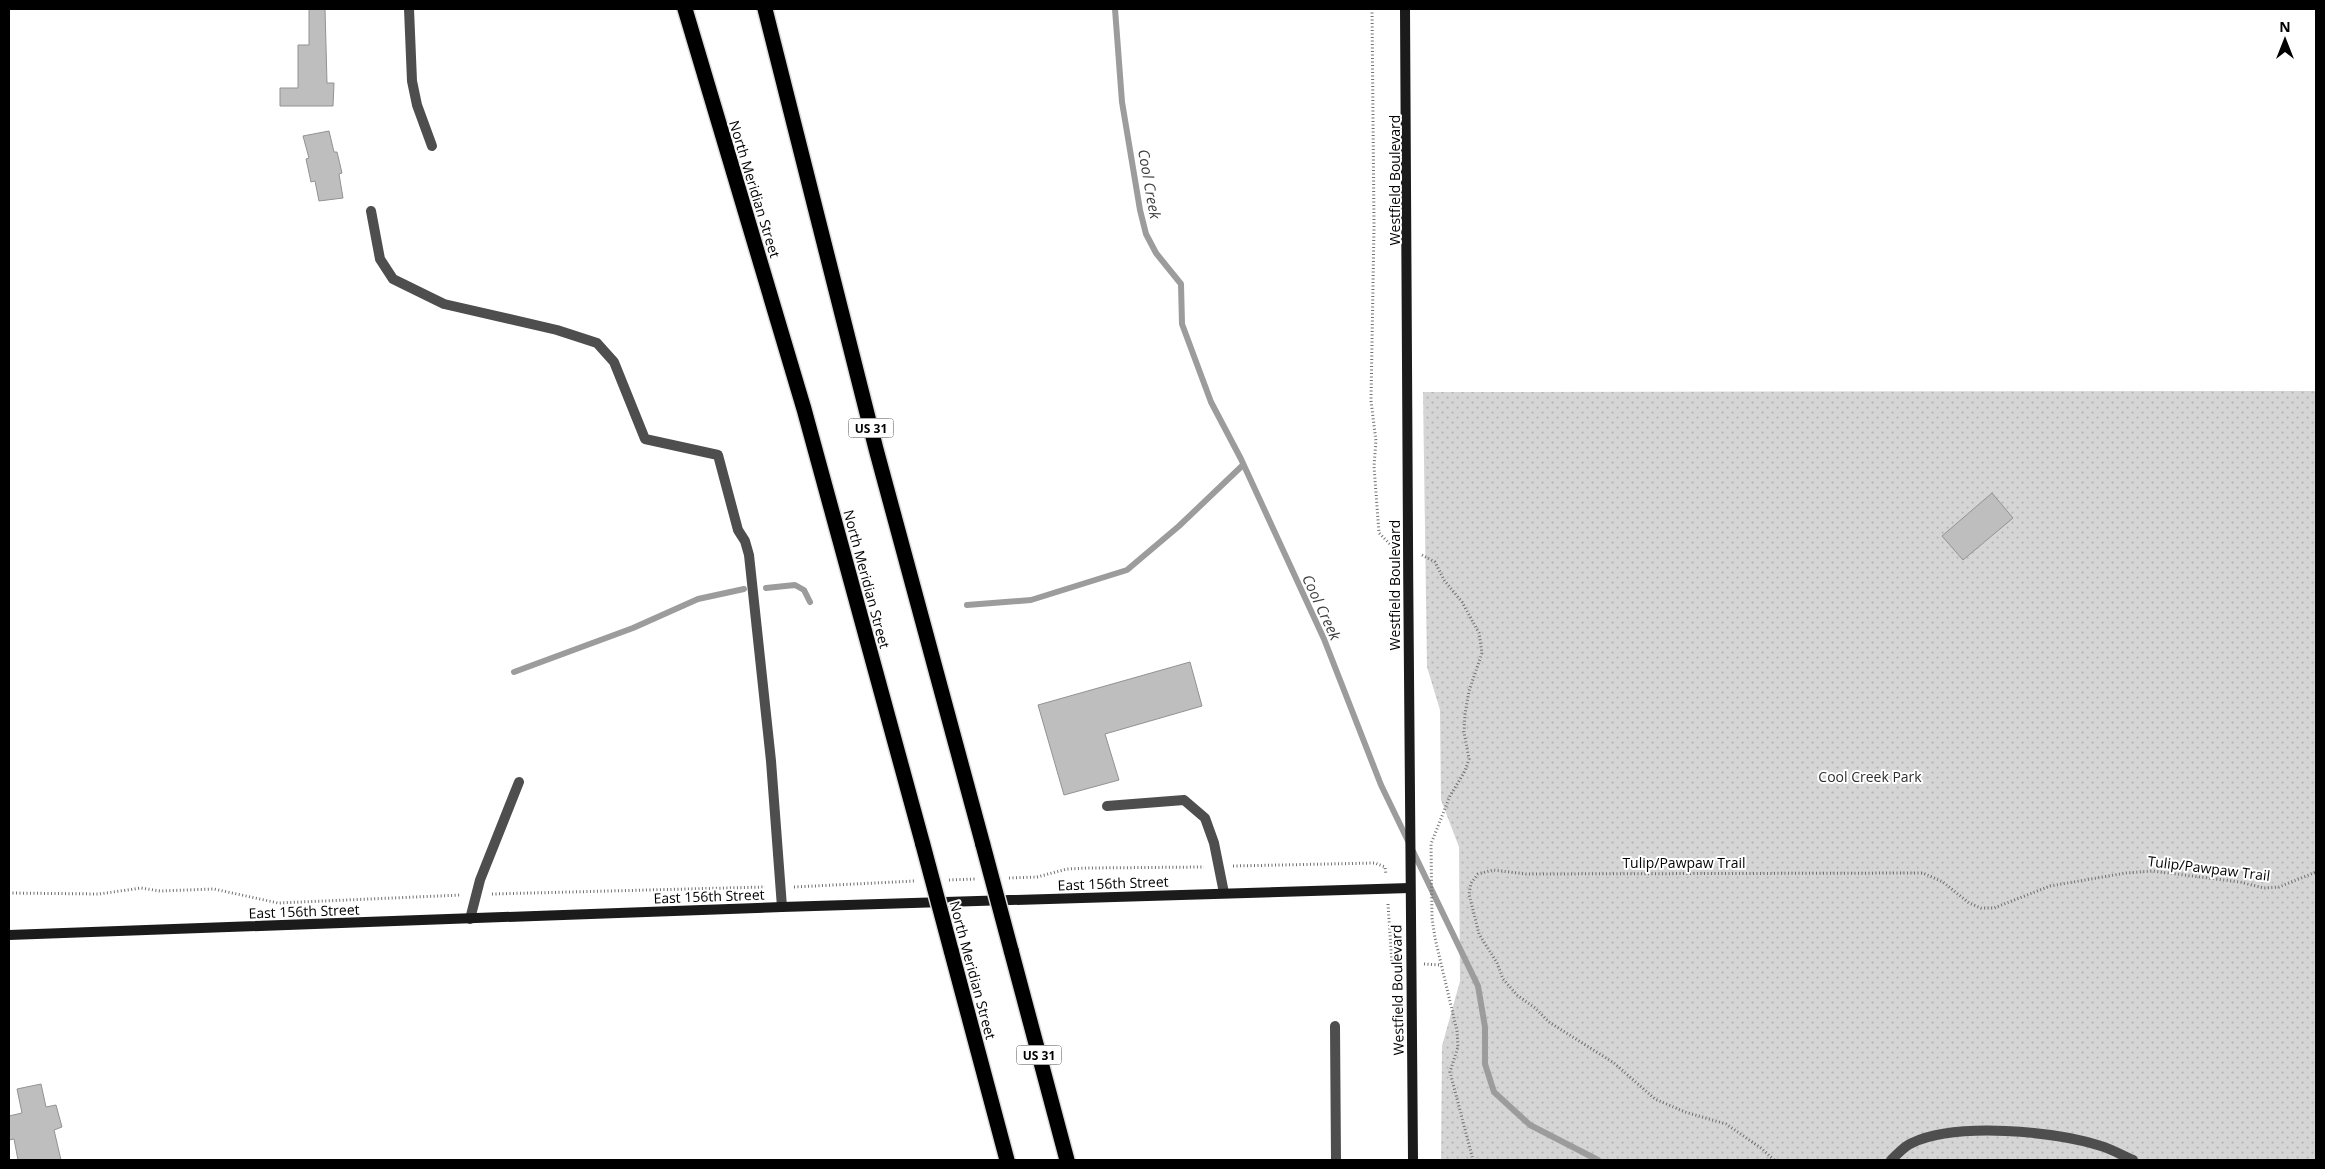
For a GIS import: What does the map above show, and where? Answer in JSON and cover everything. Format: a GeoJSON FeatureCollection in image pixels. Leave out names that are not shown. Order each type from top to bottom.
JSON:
{"type":"FeatureCollection","features":[{"type":"Feature","properties":{"kind":"highway"},"geometry":{"type":"LineString","coordinates":[[675,9],[719,130]]}},
{"type":"Feature","properties":{"kind":"highway","name":"North Meridian Street"},"geometry":{"type":"LineString","coordinates":[[685,9],[719,130],[804,409],[1007,1160]]}},
{"type":"Feature","properties":{"kind":"highway","name":"US 31"},"geometry":{"type":"LineString","coordinates":[[765,9],[876,449],[1067,1160]]}},
{"type":"Feature","properties":{"kind":"street"},"geometry":{"type":"LineString","coordinates":[[410,9],[412,82],[417,105],[432,146]]}},
{"type":"Feature","properties":{"kind":"street","name":"Westfield Boulevard"},"geometry":{"type":"LineString","coordinates":[[1405,9],[1408,143],[1409,866],[1413,1160]]}},
{"type":"Feature","properties":{"kind":"street"},"geometry":{"type":"LineString","coordinates":[[371,211],[380,259],[393,279],[444,304],[557,330],[598,343],[614,362],[645,439],[718,455],[738,530],[745,541],[749,555],[771,761],[782,906]]}},
{"type":"Feature","properties":{"kind":"street"},"geometry":{"type":"LineString","coordinates":[[470,919],[480,880],[520,782]]}},
{"type":"Feature","properties":{"kind":"street"},"geometry":{"type":"LineString","coordinates":[[1107,806],[1184,800],[1205,818],[1214,843],[1224,893]]}},
{"type":"Feature","properties":{"kind":"street","name":"East 156th Street"},"geometry":{"type":"LineString","coordinates":[[9,935],[782,906],[1410,888]]}},
{"type":"Feature","properties":{"kind":"street"},"geometry":{"type":"LineString","coordinates":[[1335,1026],[1336,1160]]}},
{"type":"Feature","properties":{"kind":"street"},"geometry":{"type":"LineString","coordinates":[[1891,1160],[1910,1144],[1931,1136],[1962,1132],[2005,1132],[2054,1136],[2102,1146],[2133,1160]]}},
{"type":"Feature","properties":{"kind":"path"},"geometry":{"type":"LineString","coordinates":[[1008,878],[1037,877],[1067,869],[1088,868],[1375,863],[1385,867]]}},
{"type":"Feature","properties":{"kind":"path","name":"Tulip/Pawpaw Trail"},"geometry":{"type":"LineString","coordinates":[[1774,1160],[1761,1148],[1726,1124],[1685,1112],[1655,1099],[1614,1063],[1549,1022],[1535,1008],[1517,995],[1503,979],[1479,934],[1469,894],[1471,883],[1478,874],[1493,870],[1526,874],[1923,873],[1943,882],[1970,903],[1981,908],[1994,908],[2050,886],[2126,873],[2152,871],[2240,882],[2264,888],[2279,887],[2316,872]]}},
{"type":"Feature","properties":{"kind":"path"},"geometry":{"type":"LineString","coordinates":[[1433,876],[1435,938],[1458,1047],[1450,1072],[1473,1160]]}},
{"type":"Feature","properties":{"kind":"path"},"geometry":{"type":"LineString","coordinates":[[941,880],[979,879]]}},
{"type":"Feature","properties":{"kind":"path"},"geometry":{"type":"LineString","coordinates":[[9,893],[99,894],[141,888],[160,891],[214,889],[278,904],[477,895],[780,887],[922,881]]}},
{"type":"Feature","properties":{"kind":"path"},"geometry":{"type":"LineString","coordinates":[[1388,908],[1392,964]]}},
{"type":"Feature","properties":{"kind":"green space","name":"Cool Creek Park"},"geometry":{"type":"Polygon","coordinates":[[[2316,391],[2316,1160],[1441,1160],[1442,1046],[1460,981],[1459,847],[1441,800],[1440,710],[1427,667],[1423,392],[2316,391]]]}},
{"type":"Feature","properties":{"kind":"building"},"geometry":{"type":"Polygon","coordinates":[[[309,9],[325,9],[327,83],[334,83],[333,106],[280,106],[280,88],[298,88],[298,45],[309,45],[309,9]]]}},
{"type":"Feature","properties":{"kind":"building"},"geometry":{"type":"Polygon","coordinates":[[[329,131],[342,173],[339,174],[343,198],[319,201],[315,181],[311,182],[306,159],[309,158],[303,136],[329,131]]]}},
{"type":"Feature","properties":{"kind":"building"},"geometry":{"type":"Polygon","coordinates":[[[1992,493],[2013,518],[1963,560],[1942,536],[1992,493]]]}},
{"type":"Feature","properties":{"kind":"building"},"geometry":{"type":"Polygon","coordinates":[[[1190,662],[1202,706],[1105,734],[1119,780],[1064,795],[1038,705],[1190,662]]]}},
{"type":"Feature","properties":{"kind":"building"},"geometry":{"type":"Polygon","coordinates":[[[41,1084],[46,1107],[56,1105],[62,1127],[54,1130],[61,1160],[18,1160],[14,1139],[9,1140],[9,1116],[22,1113],[17,1089],[41,1084]]]}},
{"type":"Feature","properties":{"kind":"waterway","name":"Cool Creek"},"geometry":{"type":"LineString","coordinates":[[1115,9],[1122,102],[1140,210],[1146,234],[1156,253],[1181,284],[1182,324],[1211,402],[1241,459],[1324,639],[1381,785],[1478,986],[1485,1027],[1485,1064],[1494,1092],[1530,1125],[1598,1160]]}},
{"type":"Feature","properties":{"kind":"waterway"},"geometry":{"type":"LineString","coordinates":[[967,605],[1031,600],[1127,570],[1179,526],[1243,465]]}},
{"type":"Feature","properties":{"kind":"waterway"},"geometry":{"type":"LineString","coordinates":[[766,588],[795,585],[804,590],[810,602]]}},
{"type":"Feature","properties":{"kind":"waterway"},"geometry":{"type":"LineString","coordinates":[[514,672],[633,628],[698,599],[744,589]]}}]}
